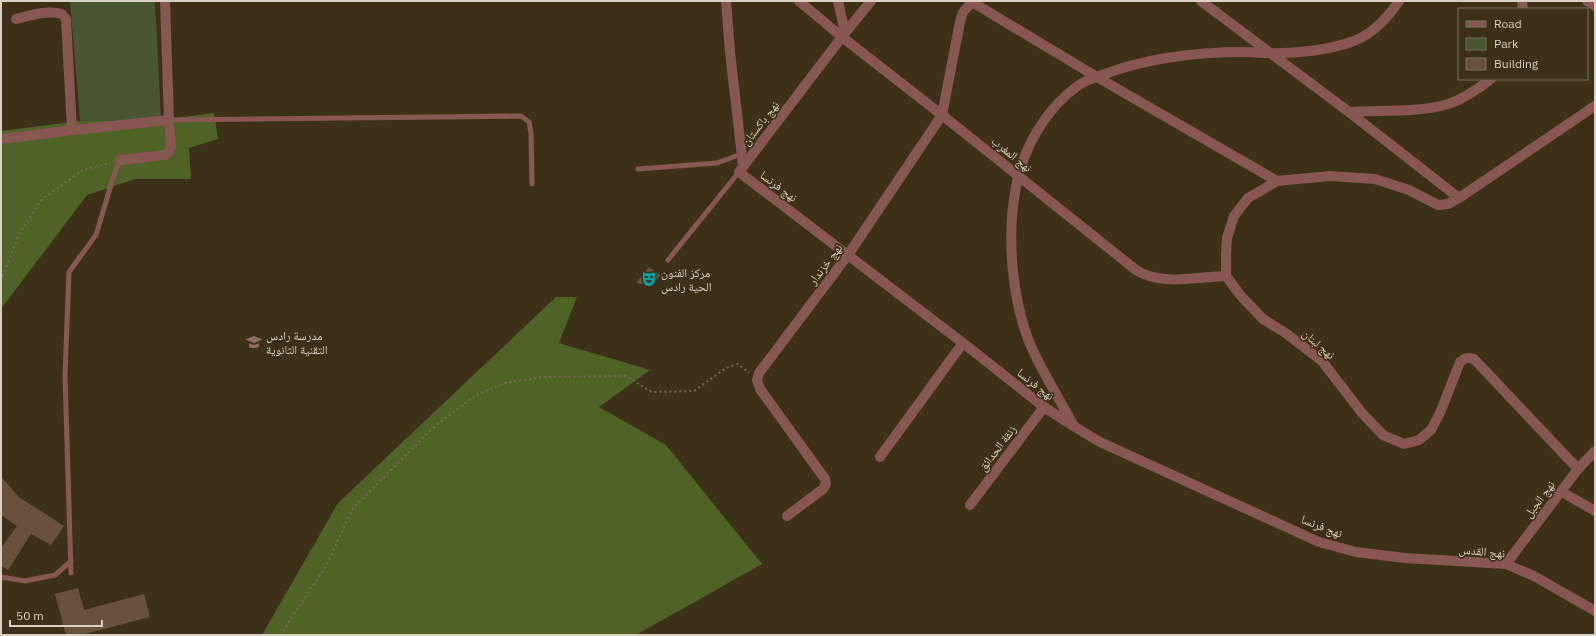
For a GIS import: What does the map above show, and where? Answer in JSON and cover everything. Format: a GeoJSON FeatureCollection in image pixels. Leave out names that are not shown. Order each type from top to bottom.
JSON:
{"type":"FeatureCollection","features":[{"type":"Feature","properties":{"kind":"street"},"geometry":{"type":"LineString","coordinates":[[120,160],[164,155],[169,152],[171,147],[166,1]]}},
{"type":"Feature","properties":{"kind":"street"},"geometry":{"type":"LineString","coordinates":[[726,1],[730,52],[742,154],[741,169]]}},
{"type":"Feature","properties":{"kind":"street","name":"نهج المغرب"},"geometry":{"type":"LineString","coordinates":[[799,1],[1145,276],[1158,279],[1226,276]]}},
{"type":"Feature","properties":{"kind":"street"},"geometry":{"type":"LineString","coordinates":[[838,1],[843,35]]}},
{"type":"Feature","properties":{"kind":"street","name":"نهج باكستان"},"geometry":{"type":"LineString","coordinates":[[741,169],[843,35],[871,1]]}},
{"type":"Feature","properties":{"kind":"street"},"geometry":{"type":"LineString","coordinates":[[1201,1],[1349,112],[1459,198]]}},
{"type":"Feature","properties":{"kind":"street"},"geometry":{"type":"LineString","coordinates":[[1075,427],[1034,352],[1021,316],[1012,262],[1012,209],[1018,175],[1036,133],[1051,111],[1066,95],[1080,84],[1128,66],[1177,57],[1244,52],[1270,53],[1304,51],[1354,41],[1375,29],[1388,17],[1399,1]]}},
{"type":"Feature","properties":{"kind":"street"},"geometry":{"type":"LineString","coordinates":[[1587,1],[1595,6]]}},
{"type":"Feature","properties":{"kind":"street"},"geometry":{"type":"LineString","coordinates":[[972,2],[1097,77],[1277,180]]}},
{"type":"Feature","properties":{"kind":"street","name":"نهج خزندار"},"geometry":{"type":"LineString","coordinates":[[757,380],[759,373],[848,255],[942,115],[960,22],[963,12],[972,2]]}},
{"type":"Feature","properties":{"kind":"street"},"geometry":{"type":"LineString","coordinates":[[16,19],[36,14],[55,12],[62,14],[66,19],[72,130]]}},
{"type":"Feature","properties":{"kind":"street"},"geometry":{"type":"LineString","coordinates":[[1349,112],[1417,109],[1449,104],[1482,86],[1490,80]]}},
{"type":"Feature","properties":{"kind":"street"},"geometry":{"type":"LineString","coordinates":[[1226,276],[1227,238],[1234,216],[1248,198],[1277,180],[1330,176],[1375,179],[1409,190],[1433,203],[1442,205],[1459,198],[1595,106]]}},
{"type":"Feature","properties":{"kind":"street"},"geometry":{"type":"LineString","coordinates":[[1,139],[169,120]]}},
{"type":"Feature","properties":{"kind":"street","name":"نهج فرنسا"},"geometry":{"type":"LineString","coordinates":[[741,169],[848,255],[1044,407],[1075,427],[1100,442],[1319,542],[1356,552]]}},
{"type":"Feature","properties":{"kind":"street","name":"نهج لبنان"},"geometry":{"type":"LineString","coordinates":[[1226,276],[1241,296],[1264,319],[1287,334],[1322,361],[1362,413],[1383,435],[1404,444],[1419,440],[1431,430],[1440,413],[1460,362],[1464,358],[1469,357],[1474,359],[1578,469]]}},
{"type":"Feature","properties":{"kind":"street"},"geometry":{"type":"LineString","coordinates":[[880,457],[963,343]]}},
{"type":"Feature","properties":{"kind":"street"},"geometry":{"type":"LineString","coordinates":[[757,380],[760,389],[825,479],[826,484],[823,489],[787,516]]}},
{"type":"Feature","properties":{"kind":"street","name":"زنقة الحدائق"},"geometry":{"type":"LineString","coordinates":[[970,505],[1044,407]]}},
{"type":"Feature","properties":{"kind":"street","name":"نهج الجبل"},"geometry":{"type":"LineString","coordinates":[[1506,564],[1578,469],[1595,451]]}},
{"type":"Feature","properties":{"kind":"street"},"geometry":{"type":"LineString","coordinates":[[1562,492],[1595,511]]}},
{"type":"Feature","properties":{"kind":"street","name":"نهج القدس"},"geometry":{"type":"LineString","coordinates":[[1356,552],[1405,558],[1506,564],[1534,576],[1595,611]]}},
{"type":"Feature","properties":{"kind":"lane"},"geometry":{"type":"LineString","coordinates":[[169,120],[521,116],[529,122],[531,133],[532,184]]}},
{"type":"Feature","properties":{"kind":"lane"},"geometry":{"type":"LineString","coordinates":[[638,169],[717,163],[742,154]]}},
{"type":"Feature","properties":{"kind":"lane"},"geometry":{"type":"LineString","coordinates":[[72,573],[65,375],[69,272],[96,235],[120,160]]}},
{"type":"Feature","properties":{"kind":"lane","name":"نهج باكستان"},"geometry":{"type":"LineString","coordinates":[[668,260],[741,169]]}},
{"type":"Feature","properties":{"kind":"lane"},"geometry":{"type":"LineString","coordinates":[[1,577],[25,581],[55,575],[71,561]]}},
{"type":"Feature","properties":{"kind":"path"},"geometry":{"type":"LineString","coordinates":[[1,281],[20,232],[42,199],[83,170],[120,160]]}},
{"type":"Feature","properties":{"kind":"path"},"geometry":{"type":"LineString","coordinates":[[280,635],[326,566],[353,508],[436,425],[476,395],[505,383],[543,377],[626,376],[652,392],[694,391],[726,368],[738,364],[757,380]]}},
{"type":"Feature","properties":{"kind":"green space"},"geometry":{"type":"Polygon","coordinates":[[[70,1],[155,1],[161,120],[80,121],[70,1]]]}},
{"type":"Feature","properties":{"kind":"green space"},"geometry":{"type":"Polygon","coordinates":[[[214,113],[218,139],[189,148],[191,179],[135,179],[87,195],[1,309],[1,131],[80,121],[161,120],[214,113]]]}},
{"type":"Feature","properties":{"kind":"green space"},"geometry":{"type":"Polygon","coordinates":[[[556,297],[577,297],[559,343],[650,370],[599,407],[666,445],[762,564],[636,635],[262,635],[338,503],[556,297]]]}},
{"type":"Feature","properties":{"kind":"building","name":"مركز الفنون الحية رادس"},"geometry":{"type":"Polygon","coordinates":[[[649,267],[660,275],[654,284],[649,282],[647,285],[636,283],[649,267]]]}},
{"type":"Feature","properties":{"kind":"building"},"geometry":{"type":"Polygon","coordinates":[[[1,477],[19,497],[64,526],[51,545],[31,534],[8,570],[1,566],[1,548],[17,526],[1,515],[1,477]]]}},
{"type":"Feature","properties":{"kind":"building"},"geometry":{"type":"Polygon","coordinates":[[[78,588],[84,610],[144,594],[150,617],[81,635],[66,635],[55,594],[78,588]]]}},
{"type":"Feature","properties":{"kind":"place","name":"مركز الفنون الحية رادس"},"geometry":{"type":"Point","coordinates":[649,279]}},
{"type":"Feature","properties":{"kind":"place","name":"مدرسة رادس التقنية الثانوية"},"geometry":{"type":"Point","coordinates":[254,342]}}]}
